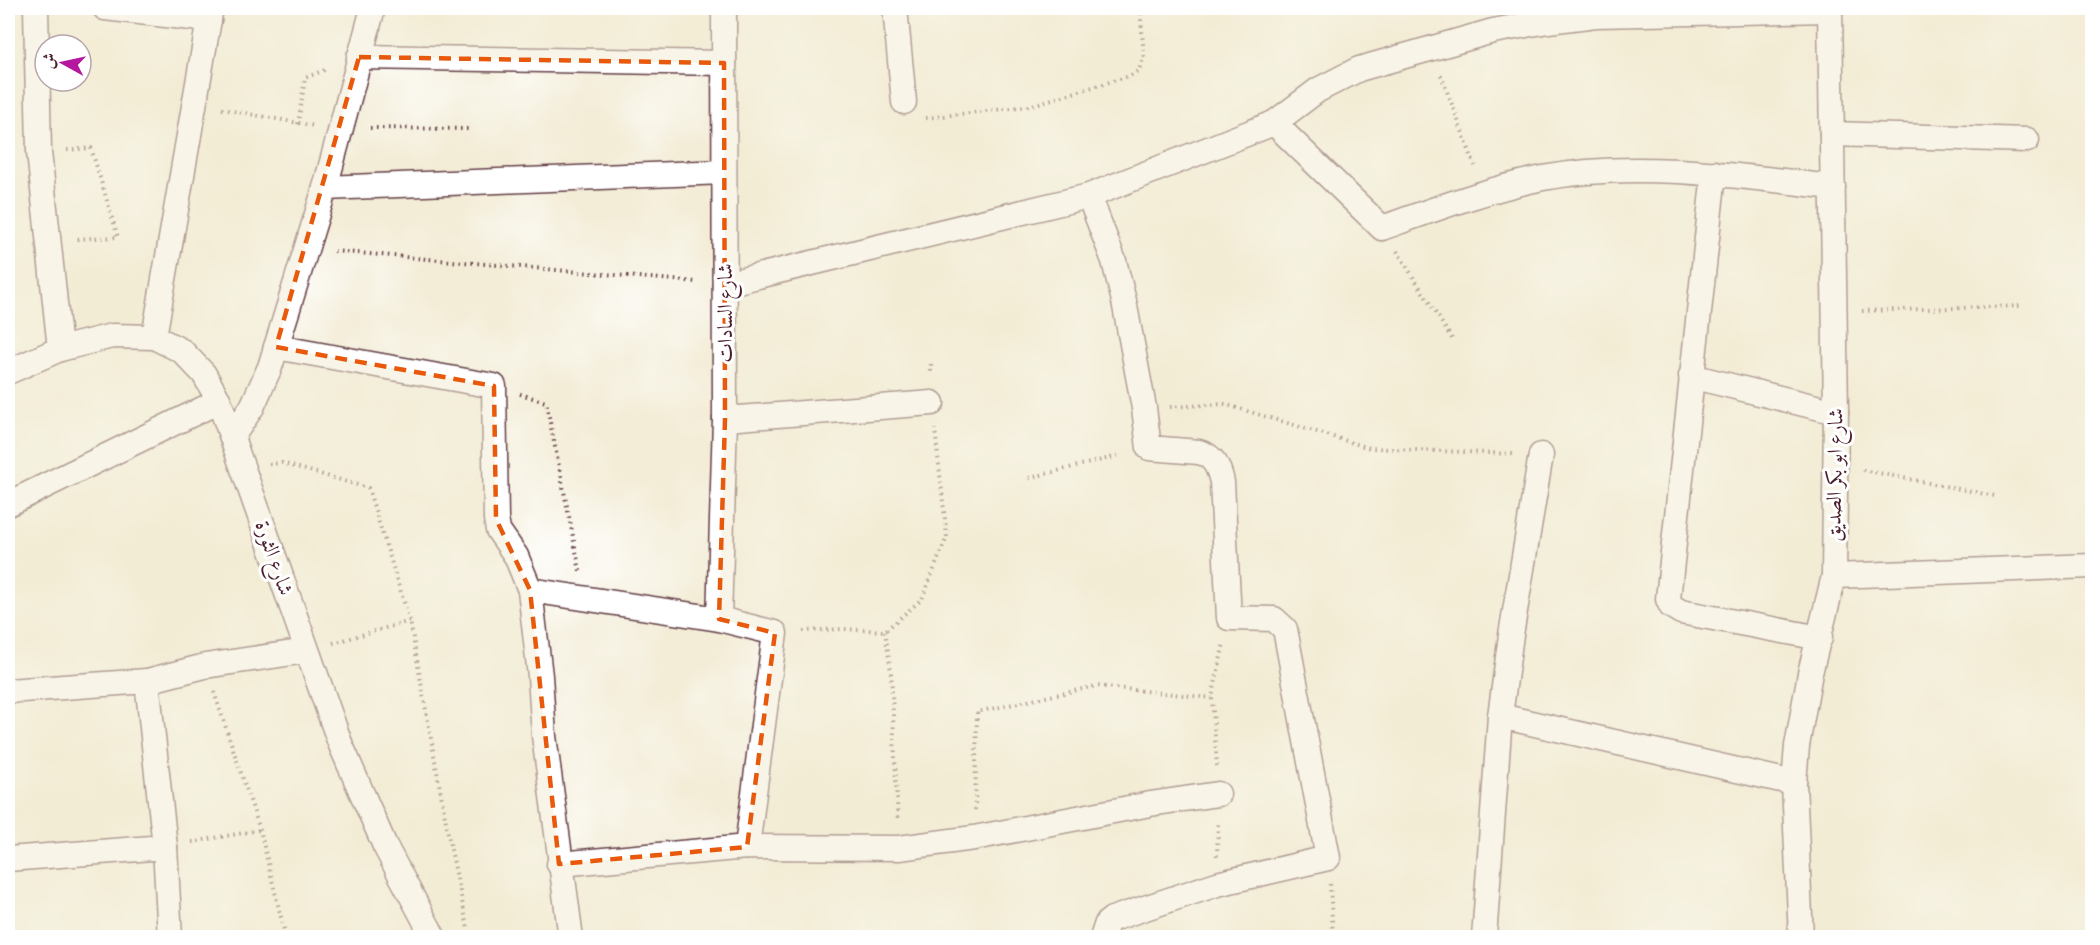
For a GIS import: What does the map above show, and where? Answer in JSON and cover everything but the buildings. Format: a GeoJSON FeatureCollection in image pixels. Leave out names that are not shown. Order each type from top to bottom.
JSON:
{"type":"FeatureCollection","features":[{"type":"Feature","properties":{"kind":"street"},"geometry":{"type":"LineString","coordinates":[[36,8],[39,152],[60,350]]}},
{"type":"Feature","properties":{"kind":"street"},"geometry":{"type":"LineString","coordinates":[[105,8],[210,14],[154,337]]}},
{"type":"Feature","properties":{"kind":"street"},"geometry":{"type":"LineString","coordinates":[[232,437],[252,407],[270,367],[325,188],[374,8]]}},
{"type":"Feature","properties":{"kind":"street","name":"شارع السادات"},"geometry":{"type":"LineString","coordinates":[[719,619],[725,419],[724,8]]}},
{"type":"Feature","properties":{"kind":"street"},"geometry":{"type":"LineString","coordinates":[[895,8],[904,102]]}},
{"type":"Feature","properties":{"kind":"street"},"geometry":{"type":"LineString","coordinates":[[725,284],[1089,196],[1274,123],[1318,90],[1359,69],[1493,31],[1596,15],[1830,9]]}},
{"type":"Feature","properties":{"kind":"street","name":"شارع ابو بكر الصديق"},"geometry":{"type":"LineString","coordinates":[[1801,938],[1794,783],[1797,746],[1802,709],[1834,576],[1836,412],[1830,9]]}},
{"type":"Feature","properties":{"kind":"street"},"geometry":{"type":"LineString","coordinates":[[359,57],[724,63]]}},
{"type":"Feature","properties":{"kind":"street"},"geometry":{"type":"LineString","coordinates":[[1274,123],[1382,228],[1484,192],[1576,173],[1615,171],[1714,173],[1833,187]]}},
{"type":"Feature","properties":{"kind":"street"},"geometry":{"type":"LineString","coordinates":[[1832,134],[2027,140]]}},
{"type":"Feature","properties":{"kind":"street"},"geometry":{"type":"LineString","coordinates":[[325,188],[724,172]]}},
{"type":"Feature","properties":{"kind":"street"},"geometry":{"type":"LineString","coordinates":[[1714,173],[1668,591],[1671,606],[1681,612],[1820,638]]}},
{"type":"Feature","properties":{"kind":"street"},"geometry":{"type":"LineString","coordinates":[[1089,196],[1114,261],[1124,301],[1149,448],[1207,454],[1220,472],[1222,482],[1229,618],[1274,620],[1285,628],[1328,858],[1217,884],[1112,919],[1107,923],[1102,938]]}},
{"type":"Feature","properties":{"kind":"street","name":"شارع الثورة"},"geometry":{"type":"LineString","coordinates":[[8,372],[60,350],[112,336],[154,337],[182,351],[204,374],[219,401],[340,743],[385,846],[434,938]]}},
{"type":"Feature","properties":{"kind":"street"},"geometry":{"type":"LineString","coordinates":[[276,347],[494,386],[496,519],[498,530],[516,556],[530,590],[540,675],[543,736],[559,864],[571,937],[563,938]]}},
{"type":"Feature","properties":{"kind":"street"},"geometry":{"type":"LineString","coordinates":[[1691,376],[1836,412]]}},
{"type":"Feature","properties":{"kind":"street"},"geometry":{"type":"LineString","coordinates":[[8,504],[219,401]]}},
{"type":"Feature","properties":{"kind":"street"},"geometry":{"type":"LineString","coordinates":[[725,419],[932,403]]}},
{"type":"Feature","properties":{"kind":"street"},"geometry":{"type":"LineString","coordinates":[[1484,938],[1500,716],[1541,455]]}},
{"type":"Feature","properties":{"kind":"street"},"geometry":{"type":"LineString","coordinates":[[1834,576],[2092,566]]}},
{"type":"Feature","properties":{"kind":"street"},"geometry":{"type":"LineString","coordinates":[[530,590],[719,619],[775,633],[747,847]]}},
{"type":"Feature","properties":{"kind":"street"},"geometry":{"type":"LineString","coordinates":[[8,691],[147,681],[205,666],[306,651]]}},
{"type":"Feature","properties":{"kind":"street"},"geometry":{"type":"LineString","coordinates":[[147,681],[165,848],[170,938]]}},
{"type":"Feature","properties":{"kind":"street"},"geometry":{"type":"LineString","coordinates":[[1500,716],[1794,783]]}},
{"type":"Feature","properties":{"kind":"street"},"geometry":{"type":"LineString","coordinates":[[559,864],[747,847],[899,848],[974,838],[1150,804],[1218,794]]}},
{"type":"Feature","properties":{"kind":"street"},"geometry":{"type":"LineString","coordinates":[[8,859],[165,848]]}},
{"type":"Feature","properties":{"kind":"path"},"geometry":{"type":"LineString","coordinates":[[904,102],[912,117],[922,119],[1051,101],[1130,76],[1139,70],[1144,56],[1140,8]]}},
{"type":"Feature","properties":{"kind":"path"},"geometry":{"type":"LineString","coordinates":[[1431,48],[1484,192]]}},
{"type":"Feature","properties":{"kind":"path"},"geometry":{"type":"LineString","coordinates":[[298,124],[305,78],[359,57]]}},
{"type":"Feature","properties":{"kind":"path"},"geometry":{"type":"LineString","coordinates":[[194,104],[298,124],[340,128],[471,129]]}},
{"type":"Feature","properties":{"kind":"path"},"geometry":{"type":"LineString","coordinates":[[39,152],[91,148],[118,237],[48,239]]}},
{"type":"Feature","properties":{"kind":"path"},"geometry":{"type":"LineString","coordinates":[[1382,228],[1452,339]]}},
{"type":"Feature","properties":{"kind":"path"},"geometry":{"type":"LineString","coordinates":[[306,249],[725,284]]}},
{"type":"Feature","properties":{"kind":"path"},"geometry":{"type":"LineString","coordinates":[[1834,312],[2020,306]]}},
{"type":"Feature","properties":{"kind":"path"},"geometry":{"type":"LineString","coordinates":[[494,386],[546,402],[568,501],[585,598]]}},
{"type":"Feature","properties":{"kind":"path"},"geometry":{"type":"LineString","coordinates":[[775,633],[843,629],[885,631],[922,599],[947,537],[932,403]]}},
{"type":"Feature","properties":{"kind":"path"},"geometry":{"type":"LineString","coordinates":[[1144,408],[1224,404],[1370,448],[1541,455]]}},
{"type":"Feature","properties":{"kind":"path"},"geometry":{"type":"LineString","coordinates":[[1029,478],[1149,448]]}},
{"type":"Feature","properties":{"kind":"path"},"geometry":{"type":"LineString","coordinates":[[242,465],[282,463],[368,488],[410,621],[451,850],[470,938]]}},
{"type":"Feature","properties":{"kind":"path"},"geometry":{"type":"LineString","coordinates":[[1836,465],[1995,496]]}},
{"type":"Feature","properties":{"kind":"path"},"geometry":{"type":"LineString","coordinates":[[1217,884],[1218,794],[1212,698],[1229,618]]}},
{"type":"Feature","properties":{"kind":"path"},"geometry":{"type":"LineString","coordinates":[[306,651],[410,621]]}},
{"type":"Feature","properties":{"kind":"path"},"geometry":{"type":"LineString","coordinates":[[885,631],[891,672],[899,848]]}},
{"type":"Feature","properties":{"kind":"path"},"geometry":{"type":"LineString","coordinates":[[205,666],[260,830],[286,938]]}},
{"type":"Feature","properties":{"kind":"path"},"geometry":{"type":"LineString","coordinates":[[974,838],[977,712],[1096,686],[1212,698]]}},
{"type":"Feature","properties":{"kind":"path"},"geometry":{"type":"LineString","coordinates":[[165,848],[260,830]]}},
{"type":"Feature","properties":{"kind":"path"},"geometry":{"type":"LineString","coordinates":[[1328,858],[1333,938]]}},
{"type":"Feature","properties":{"kind":"highlighted area"},"geometry":{"type":"Polygon","coordinates":[[[359,57],[724,63],[725,419],[719,619],[775,633],[747,847],[559,864],[530,590],[496,519],[494,386],[276,347],[359,57]]]}}]}
